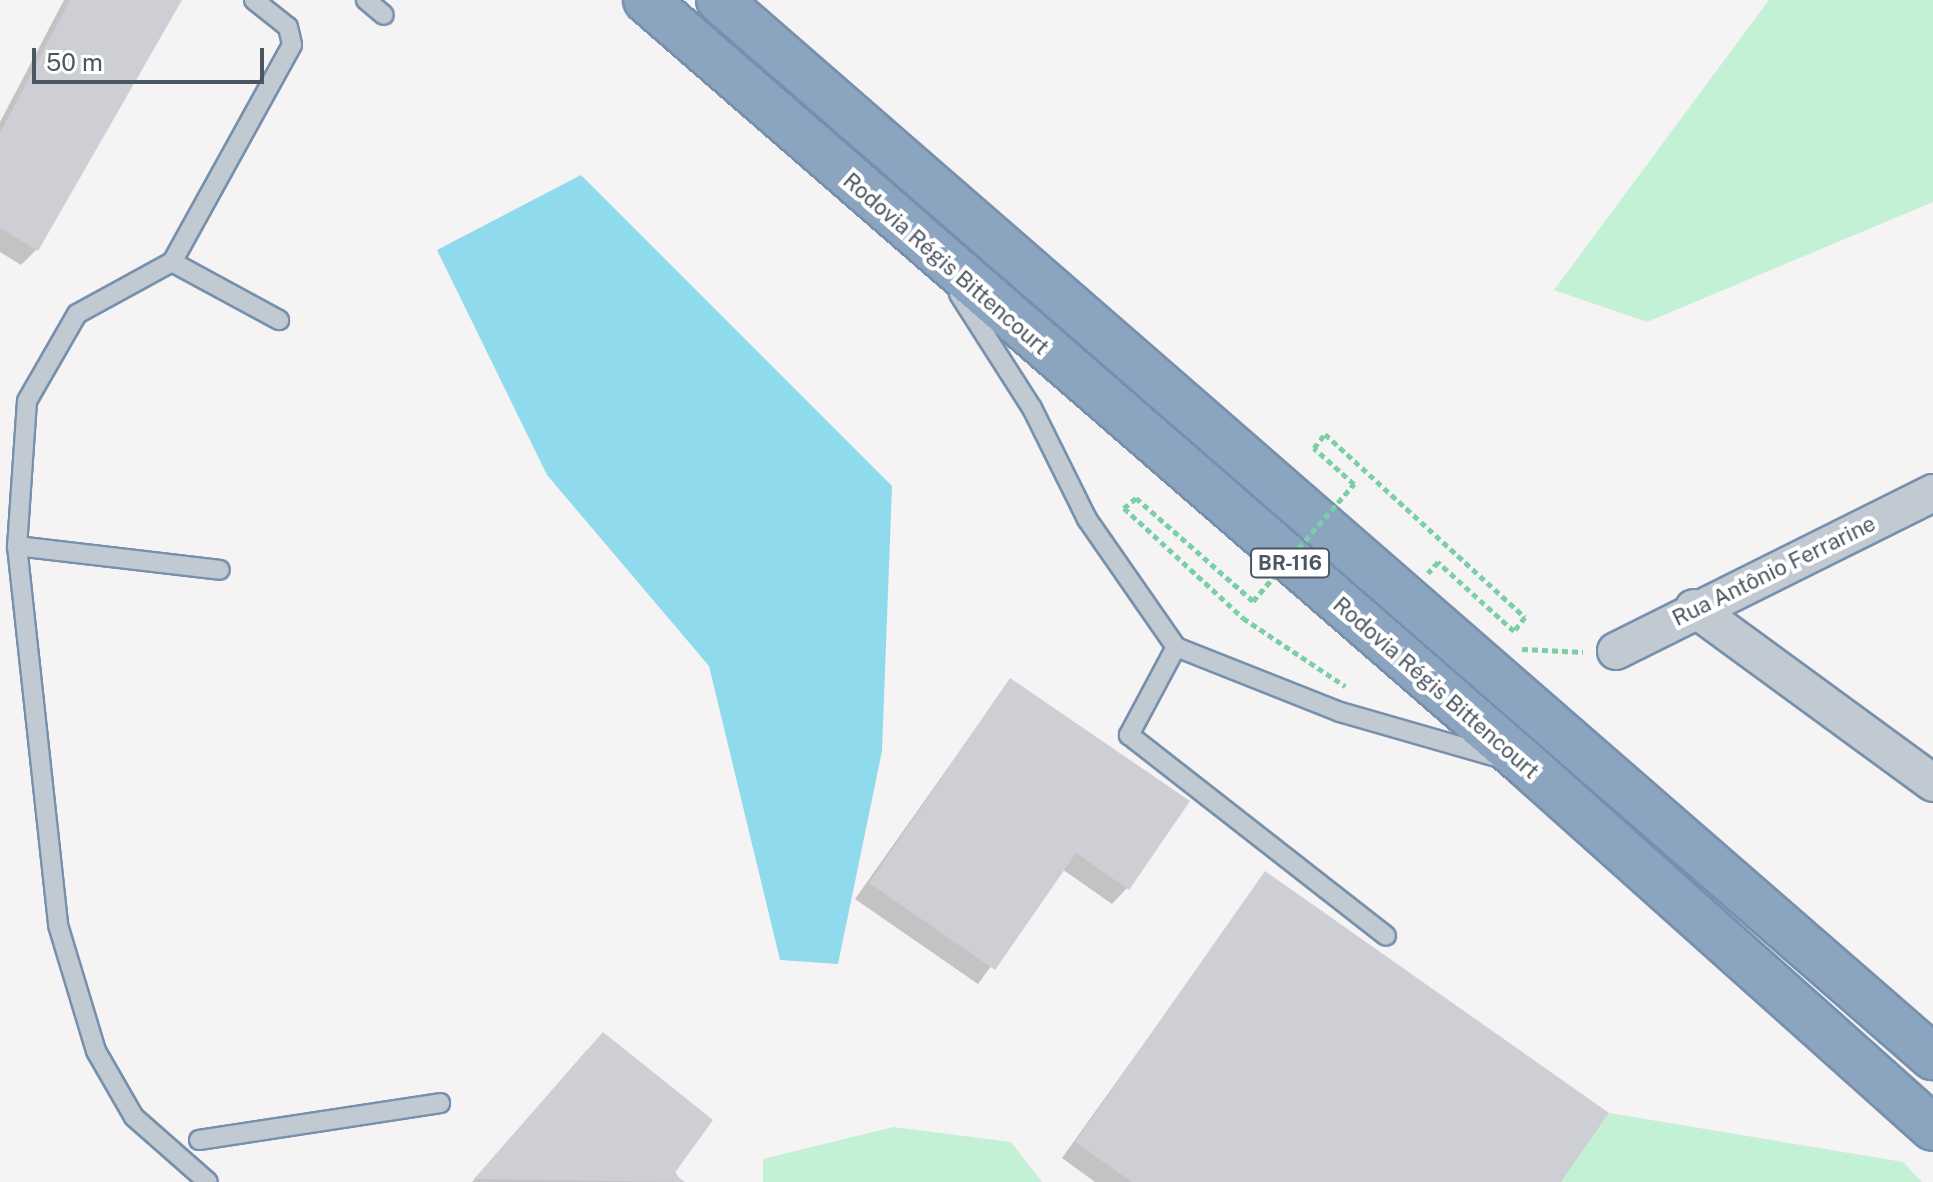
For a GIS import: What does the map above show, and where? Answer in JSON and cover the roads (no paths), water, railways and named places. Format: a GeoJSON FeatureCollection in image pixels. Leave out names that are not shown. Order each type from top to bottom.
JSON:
{"type":"FeatureCollection","features":[{"type":"Feature","properties":{"kind":"highway","name":"Rodovia Régis Bittencourt"},"geometry":{"type":"LineString","coordinates":[[646,0],[925,246],[1528,766],[1933,1128]]}},
{"type":"Feature","properties":{"kind":"highway","name":"BR-116"},"geometry":{"type":"LineString","coordinates":[[719,0],[1933,1057]]}},
{"type":"Feature","properties":{"kind":"street","name":"Rua Antônio Ferrarine"},"geometry":{"type":"LineString","coordinates":[[1616,651],[1694,608],[1933,493]]}},
{"type":"Feature","properties":{"kind":"street"},"geometry":{"type":"LineString","coordinates":[[1694,608],[1933,783]]}},
{"type":"Feature","properties":{"kind":"lane"},"geometry":{"type":"LineString","coordinates":[[208,1182],[134,1117],[96,1051],[58,925],[17,546],[27,401],[77,314],[172,262],[292,45],[288,27],[254,0]]}},
{"type":"Feature","properties":{"kind":"lane"},"geometry":{"type":"LineString","coordinates":[[366,0],[384,15]]}},
{"type":"Feature","properties":{"kind":"lane"},"geometry":{"type":"LineString","coordinates":[[925,246],[1032,408],[1087,519],[1176,647],[1340,712],[1528,766]]}},
{"type":"Feature","properties":{"kind":"lane"},"geometry":{"type":"LineString","coordinates":[[172,262],[279,320]]}},
{"type":"Feature","properties":{"kind":"lane"},"geometry":{"type":"LineString","coordinates":[[17,546],[220,570]]}},
{"type":"Feature","properties":{"kind":"lane"},"geometry":{"type":"LineString","coordinates":[[1176,647],[1129,735],[1386,936]]}},
{"type":"Feature","properties":{"kind":"lane"},"geometry":{"type":"LineString","coordinates":[[199,1140],[440,1103]]}},
{"type":"Feature","properties":{"kind":"water"},"geometry":{"type":"Polygon","coordinates":[[[581,175],[892,486],[882,751],[838,964],[780,960],[709,666],[547,475],[437,250],[581,175]]]}}]}
